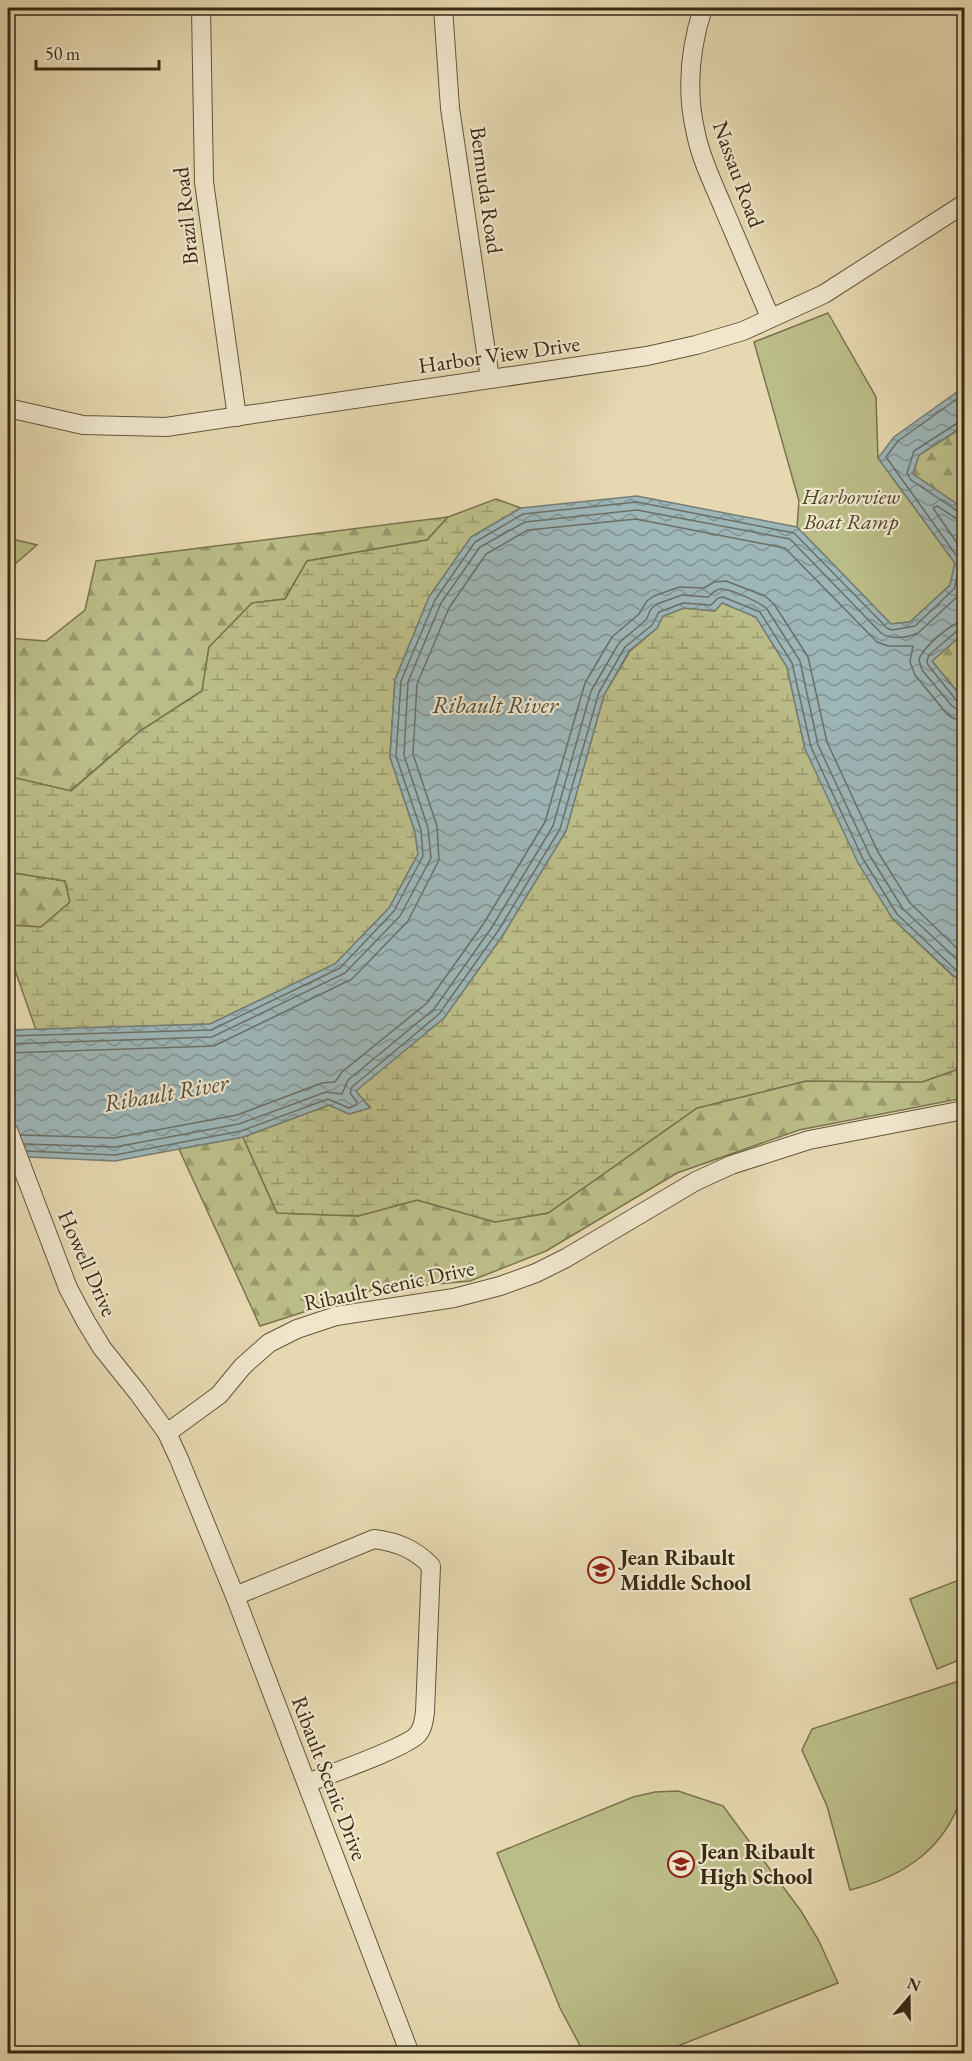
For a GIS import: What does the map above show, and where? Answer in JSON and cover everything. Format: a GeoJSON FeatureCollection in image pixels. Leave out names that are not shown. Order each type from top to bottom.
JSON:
{"type":"FeatureCollection","features":[{"type":"Feature","properties":{"kind":"street","name":"Brazil Road"},"geometry":{"type":"LineString","coordinates":[[201,8],[204,182],[237,417]]}},
{"type":"Feature","properties":{"kind":"street","name":"Bermuda Road"},"geometry":{"type":"LineString","coordinates":[[443,8],[450,108],[490,380]]}},
{"type":"Feature","properties":{"kind":"street","name":"Nassau Road"},"geometry":{"type":"LineString","coordinates":[[703,8],[694,40],[691,73],[691,103],[696,135],[708,170],[770,317]]}},
{"type":"Feature","properties":{"kind":"street","name":"Harbor View Drive"},"geometry":{"type":"LineString","coordinates":[[8,408],[83,425],[166,427],[647,356],[696,345],[743,330],[824,294],[964,204]]}},
{"type":"Feature","properties":{"kind":"street","name":"Ribault Scenic Drive"},"geometry":{"type":"LineString","coordinates":[[410,2054],[235,1596],[167,1433],[219,1395],[243,1366],[270,1344],[297,1329],[336,1316],[454,1298],[500,1286],[536,1273],[566,1258],[696,1181],[731,1165],[809,1140],[964,1110]]}},
{"type":"Feature","properties":{"kind":"street","name":"Howell Drive"},"geometry":{"type":"LineString","coordinates":[[8,1130],[68,1288],[102,1348],[167,1433]]}},
{"type":"Feature","properties":{"kind":"street"},"geometry":{"type":"LineString","coordinates":[[235,1596],[374,1539],[390,1541],[408,1548],[423,1557],[431,1566],[425,1712],[423,1724],[417,1736],[402,1745],[307,1783]]}},
{"type":"Feature","properties":{"kind":"green space","name":"Harborview Boat Ramp"},"geometry":{"type":"Polygon","coordinates":[[[828,313],[876,397],[878,458],[955,563],[950,585],[910,622],[891,624],[797,527],[799,501],[754,342],[828,313]]]}},
{"type":"Feature","properties":{"kind":"green space"},"geometry":{"type":"Polygon","coordinates":[[[964,426],[964,509],[913,474],[919,455],[964,426]]]}},
{"type":"Feature","properties":{"kind":"green space"},"geometry":{"type":"Polygon","coordinates":[[[496,499],[521,508],[471,537],[429,597],[395,680],[390,757],[415,832],[418,854],[389,908],[335,964],[210,1024],[36,1030],[8,950],[8,925],[41,927],[70,902],[65,881],[14,873],[8,856],[8,791],[16,778],[71,791],[140,731],[202,691],[209,647],[252,603],[285,599],[307,561],[427,540],[448,517],[496,499]]]}},
{"type":"Feature","properties":{"kind":"green space"},"geometry":{"type":"Polygon","coordinates":[[[448,517],[427,540],[307,561],[285,599],[252,603],[209,647],[202,691],[140,731],[70,791],[16,778],[8,791],[8,638],[46,641],[85,610],[96,561],[448,517]]]}},
{"type":"Feature","properties":{"kind":"green space"},"geometry":{"type":"Polygon","coordinates":[[[8,538],[37,545],[8,570],[8,538]]]}},
{"type":"Feature","properties":{"kind":"green space"},"geometry":{"type":"Polygon","coordinates":[[[722,602],[756,617],[787,667],[805,749],[892,918],[953,976],[964,981],[964,1067],[922,1082],[806,1081],[697,1108],[548,1213],[495,1222],[417,1200],[358,1216],[277,1213],[243,1137],[329,1105],[349,1114],[370,1107],[355,1091],[444,1018],[503,935],[566,831],[604,695],[630,651],[657,628],[663,616],[684,608],[715,611],[722,602]]]}},
{"type":"Feature","properties":{"kind":"green space"},"geometry":{"type":"Polygon","coordinates":[[[964,633],[964,700],[932,661],[964,633]]]}},
{"type":"Feature","properties":{"kind":"green space"},"geometry":{"type":"Polygon","coordinates":[[[8,856],[14,873],[65,881],[70,902],[41,927],[8,925],[8,856]]]}},
{"type":"Feature","properties":{"kind":"green space"},"geometry":{"type":"Polygon","coordinates":[[[964,1067],[964,1098],[799,1130],[677,1173],[546,1251],[470,1281],[372,1290],[260,1326],[179,1149],[243,1137],[277,1213],[358,1216],[417,1200],[495,1222],[548,1213],[697,1108],[806,1081],[922,1082],[964,1067]]]}},
{"type":"Feature","properties":{"kind":"green space"},"geometry":{"type":"Polygon","coordinates":[[[964,1578],[964,1658],[937,1669],[910,1599],[964,1578]]]}},
{"type":"Feature","properties":{"kind":"green space"},"geometry":{"type":"Polygon","coordinates":[[[959,1681],[964,1697],[964,1789],[957,1809],[936,1843],[922,1856],[889,1876],[850,1890],[827,1806],[802,1750],[812,1729],[959,1681]]]}},
{"type":"Feature","properties":{"kind":"green space"},"geometry":{"type":"Polygon","coordinates":[[[678,1791],[723,1806],[801,1911],[819,1941],[838,1983],[660,2053],[584,2053],[560,2008],[497,1853],[633,1797],[655,1792],[678,1791]]]}},
{"type":"Feature","properties":{"kind":"water","name":"Ribault River"},"geometry":{"type":"Polygon","coordinates":[[[964,387],[964,426],[919,455],[913,474],[964,509],[964,633],[932,661],[964,700],[964,981],[954,976],[892,918],[858,863],[805,749],[787,667],[756,617],[722,603],[715,611],[684,608],[663,616],[657,628],[629,651],[604,695],[566,831],[503,935],[444,1018],[356,1091],[370,1108],[349,1114],[329,1105],[243,1137],[115,1161],[8,1156],[8,1030],[210,1024],[335,964],[389,908],[418,854],[415,832],[390,757],[395,680],[429,597],[471,537],[521,508],[637,496],[797,527],[891,624],[910,622],[950,585],[955,563],[878,458],[894,437],[964,387]]]}},
{"type":"Feature","properties":{"kind":"place","name":"Jean Ribault Middle School"},"geometry":{"type":"Point","coordinates":[601,1570]}},
{"type":"Feature","properties":{"kind":"place","name":"Jean Ribault High School"},"geometry":{"type":"Point","coordinates":[681,1864]}}]}
